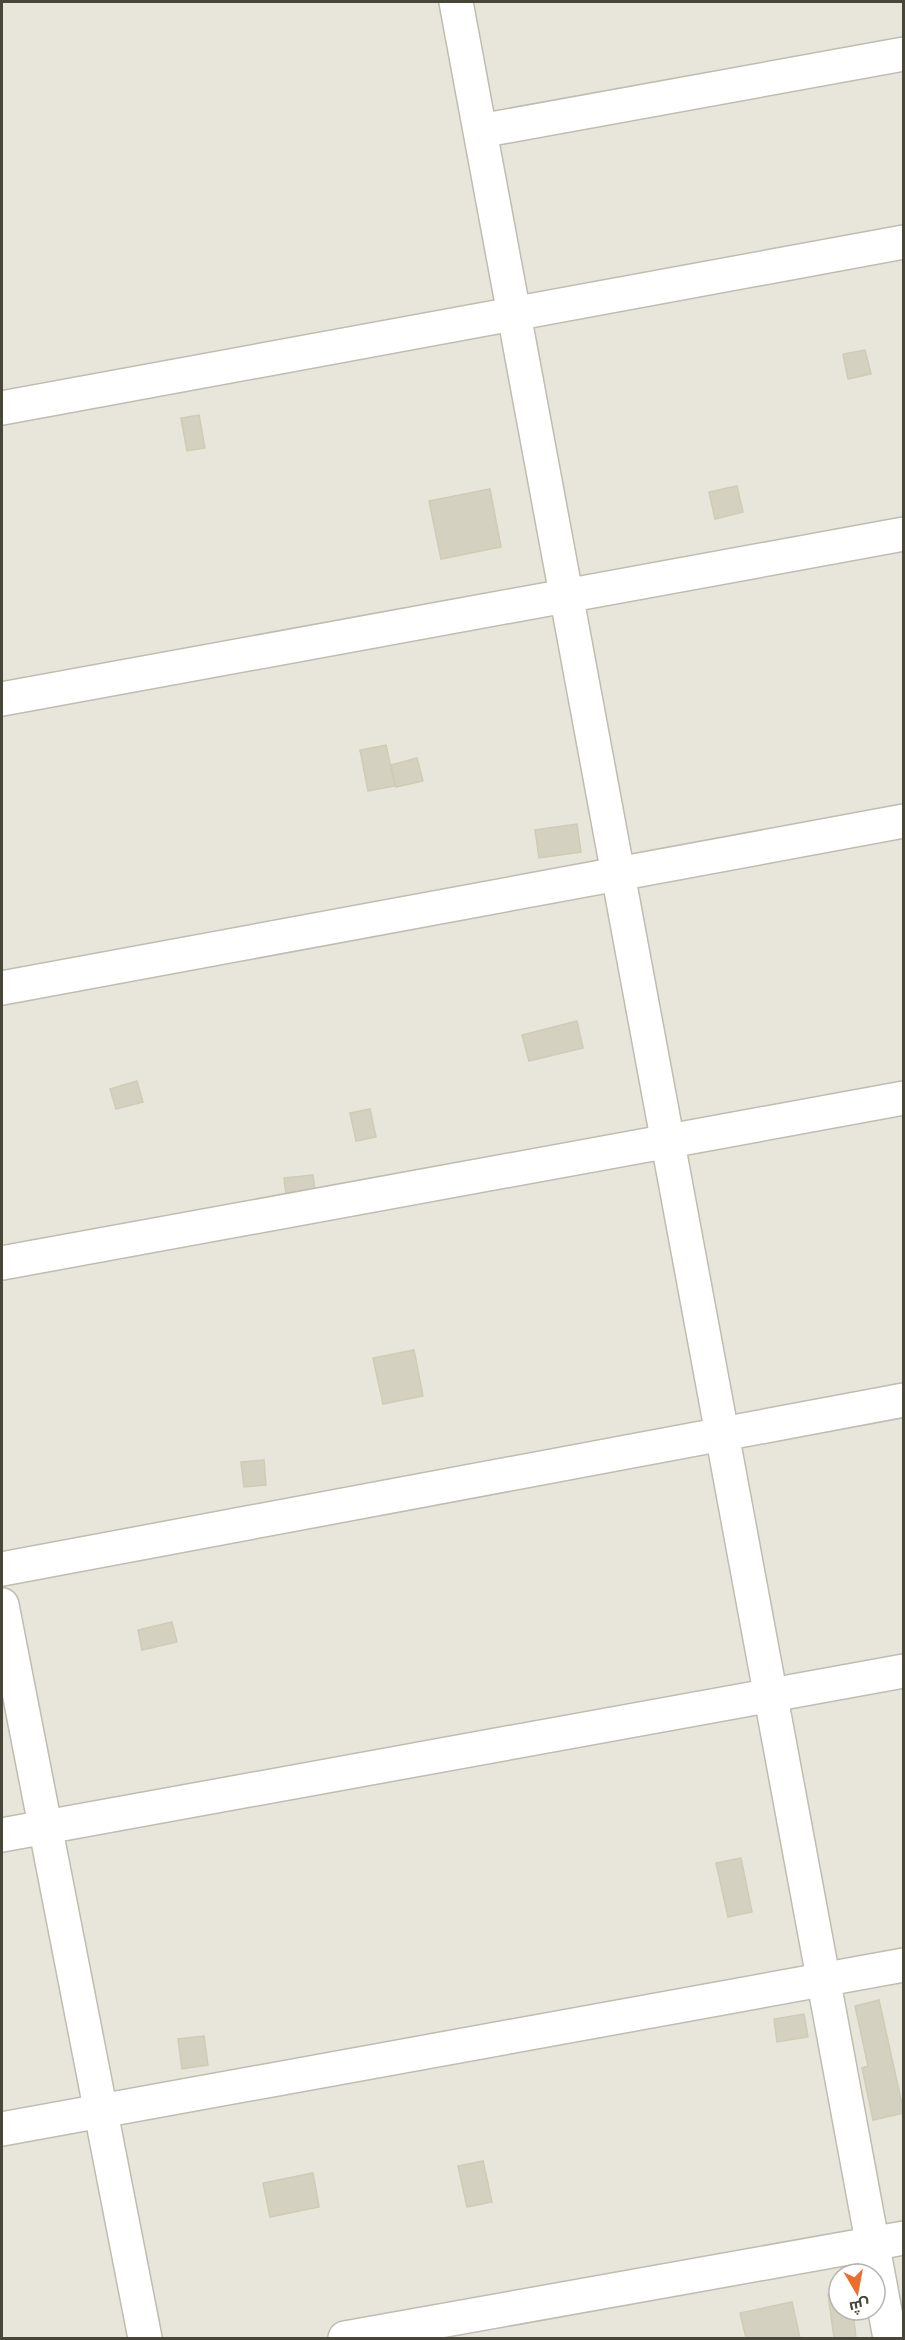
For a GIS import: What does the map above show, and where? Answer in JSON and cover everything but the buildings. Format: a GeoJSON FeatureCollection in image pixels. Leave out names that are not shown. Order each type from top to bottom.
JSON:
{"type":"FeatureCollection","features":[{"type":"Feature","properties":{"kind":"street"},"geometry":{"type":"LineString","coordinates":[[456,2],[890,2338]]}},
{"type":"Feature","properties":{"kind":"street"},"geometry":{"type":"LineString","coordinates":[[480,132],[903,54]]}},
{"type":"Feature","properties":{"kind":"street"},"geometry":{"type":"LineString","coordinates":[[2,408],[903,242]]}},
{"type":"Feature","properties":{"kind":"street"},"geometry":{"type":"LineString","coordinates":[[2,699],[903,534]]}},
{"type":"Feature","properties":{"kind":"street"},"geometry":{"type":"LineString","coordinates":[[2,988],[903,821]]}},
{"type":"Feature","properties":{"kind":"street"},"geometry":{"type":"LineString","coordinates":[[2,1263],[903,1098]]}},
{"type":"Feature","properties":{"kind":"street"},"geometry":{"type":"LineString","coordinates":[[2,1569],[903,1400]]}},
{"type":"Feature","properties":{"kind":"street"},"geometry":{"type":"LineString","coordinates":[[2,1605],[145,2338]]}},
{"type":"Feature","properties":{"kind":"street"},"geometry":{"type":"LineString","coordinates":[[2,1835],[903,1671]]}},
{"type":"Feature","properties":{"kind":"street"},"geometry":{"type":"LineString","coordinates":[[2,2129],[903,1965]]}},
{"type":"Feature","properties":{"kind":"street"},"geometry":{"type":"LineString","coordinates":[[345,2338],[903,2238]]}},
{"type":"Feature","properties":{"kind":"shaded area"},"geometry":{"type":"Polygon","coordinates":[[[2,2],[903,2],[903,2338],[2,2338],[2,2]]]}}]}
